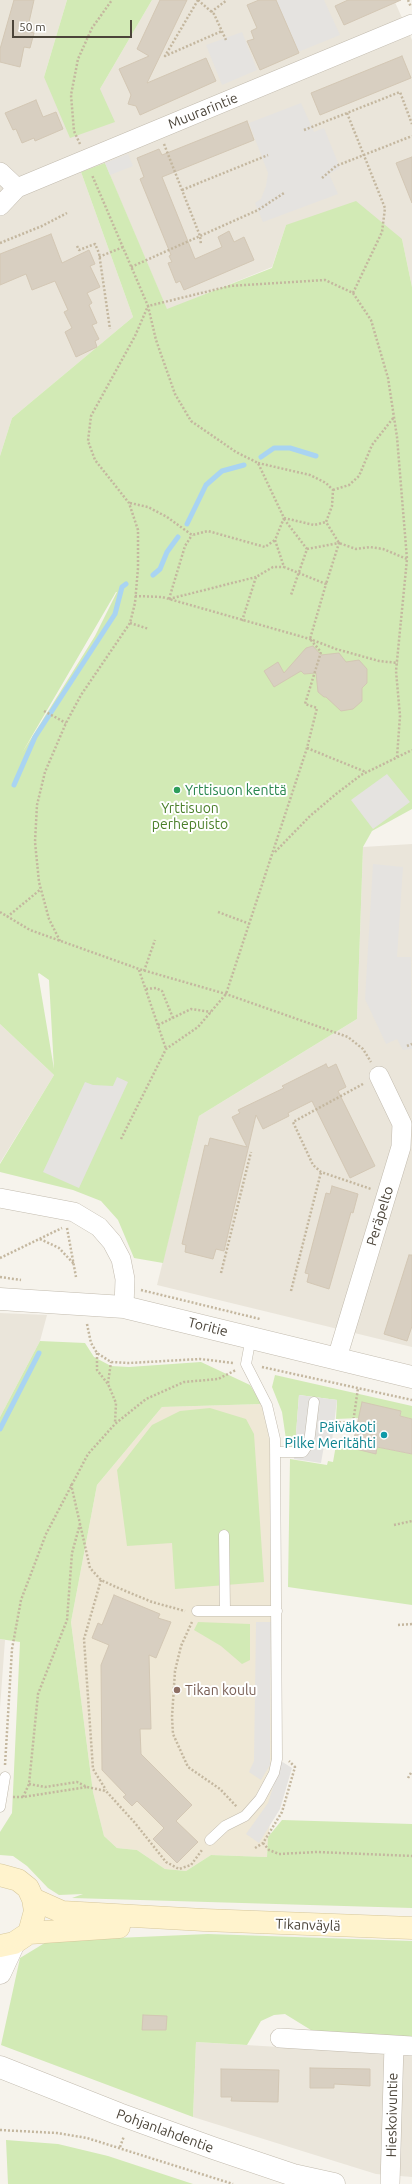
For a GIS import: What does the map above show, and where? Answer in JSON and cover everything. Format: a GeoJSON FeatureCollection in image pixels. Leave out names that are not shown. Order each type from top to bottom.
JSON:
{"type":"FeatureCollection","features":[{"type":"Feature","properties":{"kind":"main road"},"geometry":{"type":"LineString","coordinates":[[0,1875],[18,1880],[28,1888],[33,1899],[35,1911],[14,1941]]}},
{"type":"Feature","properties":{"kind":"main road","name":"Tikanväylä"},"geometry":{"type":"LineString","coordinates":[[33,1899],[62,1912],[204,1920],[412,1928]]}},
{"type":"Feature","properties":{"kind":"main road","name":"Tikanväylä"},"geometry":{"type":"LineString","coordinates":[[14,1941],[204,1920]]}},
{"type":"Feature","properties":{"kind":"street","name":"Muurarintie"},"geometry":{"type":"LineString","coordinates":[[0,206],[17,188],[412,24]]}},
{"type":"Feature","properties":{"kind":"street"},"geometry":{"type":"LineString","coordinates":[[0,172],[17,188]]}},
{"type":"Feature","properties":{"kind":"street","name":"Peräpelto"},"geometry":{"type":"LineString","coordinates":[[337,1358],[401,1147],[402,1124],[379,1076]]}},
{"type":"Feature","properties":{"kind":"street"},"geometry":{"type":"LineString","coordinates":[[0,1198],[74,1212],[99,1227],[112,1242],[122,1259],[126,1279],[124,1307]]}},
{"type":"Feature","properties":{"kind":"street","name":"Toritie"},"geometry":{"type":"LineString","coordinates":[[0,1299],[124,1307],[412,1376]]}},
{"type":"Feature","properties":{"kind":"street"},"geometry":{"type":"LineString","coordinates":[[0,1973],[14,1941]]}},
{"type":"Feature","properties":{"kind":"street","name":"Hieskoivuntie"},"geometry":{"type":"LineString","coordinates":[[280,2038],[403,2046],[390,2184]]}},
{"type":"Feature","properties":{"kind":"street","name":"Pohjanlahdentie"},"geometry":{"type":"LineString","coordinates":[[0,2067],[119,2114],[220,2151],[293,2175],[334,2184]]}},
{"type":"Feature","properties":{"kind":"lane"},"geometry":{"type":"LineString","coordinates":[[210,1840],[226,1826],[245,1816],[260,1799],[274,1773],[277,1759],[276,1452],[275,1439],[267,1405],[246,1364],[251,1337]]}},
{"type":"Feature","properties":{"kind":"lane"},"geometry":{"type":"LineString","coordinates":[[276,1452],[303,1452],[309,1443],[314,1402]]}},
{"type":"Feature","properties":{"kind":"lane"},"geometry":{"type":"LineString","coordinates":[[224,1535],[225,1611]]}},
{"type":"Feature","properties":{"kind":"lane"},"geometry":{"type":"LineString","coordinates":[[197,1611],[277,1611]]}},
{"type":"Feature","properties":{"kind":"lane"},"geometry":{"type":"LineString","coordinates":[[0,1807],[5,1777]]}},
{"type":"Feature","properties":{"kind":"path"},"geometry":{"type":"LineString","coordinates":[[112,0],[92,28],[78,59],[71,95],[74,131],[148,306],[156,340],[175,394],[191,421],[236,452],[258,463],[310,475],[326,483],[333,490],[332,506],[326,522]]}},
{"type":"Feature","properties":{"kind":"path"},"geometry":{"type":"LineString","coordinates":[[222,31],[165,56],[198,0],[211,12],[222,31],[226,40]]}},
{"type":"Feature","properties":{"kind":"path"},"geometry":{"type":"LineString","coordinates":[[211,12],[227,0]]}},
{"type":"Feature","properties":{"kind":"path"},"geometry":{"type":"LineString","coordinates":[[408,0],[412,10]]}},
{"type":"Feature","properties":{"kind":"path"},"geometry":{"type":"LineString","coordinates":[[304,130],[400,92],[412,124]]}},
{"type":"Feature","properties":{"kind":"path"},"geometry":{"type":"LineString","coordinates":[[347,113],[385,208],[382,232],[353,293]]}},
{"type":"Feature","properties":{"kind":"path"},"geometry":{"type":"LineString","coordinates":[[158,129],[200,236],[201,245]]}},
{"type":"Feature","properties":{"kind":"path"},"geometry":{"type":"LineString","coordinates":[[322,178],[336,166],[412,136]]}},
{"type":"Feature","properties":{"kind":"path"},"geometry":{"type":"LineString","coordinates":[[182,190],[268,155]]}},
{"type":"Feature","properties":{"kind":"path"},"geometry":{"type":"LineString","coordinates":[[131,267],[258,210],[284,193]]}},
{"type":"Feature","properties":{"kind":"path"},"geometry":{"type":"LineString","coordinates":[[0,243],[67,214]]}},
{"type":"Feature","properties":{"kind":"path"},"geometry":{"type":"LineString","coordinates":[[77,246],[79,250],[95,244],[99,257],[110,329]]}},
{"type":"Feature","properties":{"kind":"path"},"geometry":{"type":"LineString","coordinates":[[99,257],[123,247]]}},
{"type":"Feature","properties":{"kind":"path"},"geometry":{"type":"LineString","coordinates":[[148,306],[230,286],[325,280],[353,293],[371,320],[388,378],[394,417],[407,559],[398,663],[396,671],[400,716],[397,757]]}},
{"type":"Feature","properties":{"kind":"path"},"geometry":{"type":"LineString","coordinates":[[60,941],[49,919],[41,889],[35,842],[37,805],[46,772],[66,723],[81,695],[130,623],[135,596],[138,530],[129,503],[95,460],[88,442],[91,416],[135,336],[148,306]]}},
{"type":"Feature","properties":{"kind":"path"},"geometry":{"type":"LineString","coordinates":[[333,490],[349,486],[359,476],[372,445],[394,417]]}},
{"type":"Feature","properties":{"kind":"path"},"geometry":{"type":"LineString","coordinates":[[258,463],[284,518],[306,548]]}},
{"type":"Feature","properties":{"kind":"path"},"geometry":{"type":"LineString","coordinates":[[129,503],[148,507],[167,517],[192,535]]}},
{"type":"Feature","properties":{"kind":"path"},"geometry":{"type":"LineString","coordinates":[[284,518],[314,525],[326,522]]}},
{"type":"Feature","properties":{"kind":"path"},"geometry":{"type":"LineString","coordinates":[[169,599],[184,546],[187,539],[192,535],[208,531],[265,547],[275,540],[284,518]]}},
{"type":"Feature","properties":{"kind":"path"},"geometry":{"type":"LineString","coordinates":[[310,639],[339,543],[326,522]]}},
{"type":"Feature","properties":{"kind":"path"},"geometry":{"type":"LineString","coordinates":[[275,540],[284,568]]}},
{"type":"Feature","properties":{"kind":"path"},"geometry":{"type":"LineString","coordinates":[[306,548],[339,543],[356,549],[370,547],[383,549],[407,559]]}},
{"type":"Feature","properties":{"kind":"path"},"geometry":{"type":"LineString","coordinates":[[291,595],[306,548]]}},
{"type":"Feature","properties":{"kind":"path"},"geometry":{"type":"LineString","coordinates":[[169,599],[256,577],[273,567],[284,568],[326,584]]}},
{"type":"Feature","properties":{"kind":"path"},"geometry":{"type":"LineString","coordinates":[[242,621],[256,577]]}},
{"type":"Feature","properties":{"kind":"path"},"geometry":{"type":"LineString","coordinates":[[135,596],[169,599],[242,621],[310,639],[336,649],[379,661],[398,663]]}},
{"type":"Feature","properties":{"kind":"path"},"geometry":{"type":"LineString","coordinates":[[130,623],[149,629]]}},
{"type":"Feature","properties":{"kind":"path"},"geometry":{"type":"LineString","coordinates":[[121,1138],[166,1048],[198,1027],[226,994],[274,852],[307,748],[317,708],[305,704],[321,652],[310,639]]}},
{"type":"Feature","properties":{"kind":"path"},"geometry":{"type":"LineString","coordinates":[[44,711],[66,723]]}},
{"type":"Feature","properties":{"kind":"path"},"geometry":{"type":"LineString","coordinates":[[307,748],[366,772]]}},
{"type":"Feature","properties":{"kind":"path"},"geometry":{"type":"LineString","coordinates":[[274,852],[310,816],[366,772],[412,750]]}},
{"type":"Feature","properties":{"kind":"path"},"geometry":{"type":"LineString","coordinates":[[7,917],[41,889]]}},
{"type":"Feature","properties":{"kind":"path"},"geometry":{"type":"LineString","coordinates":[[0,912],[30,930],[60,941],[144,971],[226,994],[348,1037],[363,1049],[379,1076],[293,1122],[313,1165],[321,1172],[387,1194]]}},
{"type":"Feature","properties":{"kind":"path"},"geometry":{"type":"LineString","coordinates":[[218,912],[250,924]]}},
{"type":"Feature","properties":{"kind":"path"},"geometry":{"type":"LineString","coordinates":[[144,971],[155,940]]}},
{"type":"Feature","properties":{"kind":"path"},"geometry":{"type":"LineString","coordinates":[[139,969],[166,1048]]}},
{"type":"Feature","properties":{"kind":"path"},"geometry":{"type":"LineString","coordinates":[[146,989],[156,988],[162,990],[172,1018]]}},
{"type":"Feature","properties":{"kind":"path"},"geometry":{"type":"LineString","coordinates":[[158,1025],[192,1009],[211,1012]]}},
{"type":"Feature","properties":{"kind":"path"},"geometry":{"type":"LineString","coordinates":[[407,1046],[412,1044]]}},
{"type":"Feature","properties":{"kind":"path"},"geometry":{"type":"LineString","coordinates":[[221,1273],[251,1152]]}},
{"type":"Feature","properties":{"kind":"path"},"geometry":{"type":"LineString","coordinates":[[292,1291],[321,1172]]}},
{"type":"Feature","properties":{"kind":"path"},"geometry":{"type":"LineString","coordinates":[[0,1258],[67,1226],[76,1276]]}},
{"type":"Feature","properties":{"kind":"path"},"geometry":{"type":"LineString","coordinates":[[40,1239],[59,1248],[74,1265]]}},
{"type":"Feature","properties":{"kind":"path"},"geometry":{"type":"LineString","coordinates":[[97,1353],[97,1370],[108,1384],[116,1403],[115,1424]]}},
{"type":"Feature","properties":{"kind":"path"},"geometry":{"type":"LineString","coordinates":[[108,1384],[111,1362]]}},
{"type":"Feature","properties":{"kind":"path"},"geometry":{"type":"LineString","coordinates":[[5,1777],[12,1649],[21,1600],[46,1534],[88,1454],[115,1424],[146,1399],[184,1382],[218,1379],[246,1364]]}},
{"type":"Feature","properties":{"kind":"path"},"geometry":{"type":"LineString","coordinates":[[353,1423],[358,1388]]}},
{"type":"Feature","properties":{"kind":"path"},"geometry":{"type":"LineString","coordinates":[[335,1422],[358,1424]]}},
{"type":"Feature","properties":{"kind":"path"},"geometry":{"type":"LineString","coordinates":[[71,1484],[90,1568],[101,1580],[152,1602],[180,1611],[197,1611],[181,1646],[175,1671],[172,1717],[173,1734],[188,1767],[220,1789],[245,1816]]}},
{"type":"Feature","properties":{"kind":"path"},"geometry":{"type":"LineString","coordinates":[[394,1525],[412,1521]]}},
{"type":"Feature","properties":{"kind":"path"},"geometry":{"type":"LineString","coordinates":[[23,1797],[29,1784],[38,1694],[67,1620],[72,1553],[80,1523]]}},
{"type":"Feature","properties":{"kind":"path"},"geometry":{"type":"LineString","coordinates":[[101,1580],[84,1639],[93,1769],[106,1791],[135,1823],[166,1862],[178,1869],[191,1865],[210,1840]]}},
{"type":"Feature","properties":{"kind":"path"},"geometry":{"type":"LineString","coordinates":[[398,1625],[412,1624]]}},
{"type":"Feature","properties":{"kind":"path"},"geometry":{"type":"LineString","coordinates":[[408,1778],[412,1771]]}},
{"type":"Feature","properties":{"kind":"path"},"geometry":{"type":"LineString","coordinates":[[29,1784],[45,1787],[77,1782],[87,1787],[106,1791]]}},
{"type":"Feature","properties":{"kind":"path"},"geometry":{"type":"LineString","coordinates":[[3,1796],[23,1797],[87,1787]]}},
{"type":"Feature","properties":{"kind":"path"},"geometry":{"type":"LineString","coordinates":[[255,1848],[263,1843],[269,1850],[278,1854],[317,1852],[412,1856]]}},
{"type":"Feature","properties":{"kind":"path"},"geometry":{"type":"LineString","coordinates":[[0,2130],[57,2133],[87,2138],[233,2184]]}},
{"type":"Feature","properties":{"kind":"shaded area"},"geometry":{"type":"Polygon","coordinates":[[[0,0],[67,0],[44,77],[100,89],[152,0],[394,0],[412,40],[412,287],[402,239],[286,225],[272,267],[167,310],[105,164],[81,172],[133,317],[12,418],[0,456],[0,0]]]}},
{"type":"Feature","properties":{"kind":"shaded area"},"geometry":{"type":"Polygon","coordinates":[[[324,0],[340,35],[298,52],[276,1],[324,0]]]}},
{"type":"Feature","properties":{"kind":"shaded area"},"geometry":{"type":"Polygon","coordinates":[[[242,32],[257,70],[222,85],[206,45],[242,32]]]}},
{"type":"Feature","properties":{"kind":"shaded area"},"geometry":{"type":"Polygon","coordinates":[[[301,103],[314,132],[324,128],[340,168],[329,174],[338,194],[263,222],[255,203],[261,199],[266,186],[268,173],[249,123],[301,103]]]}},
{"type":"Feature","properties":{"kind":"shaded area"},"geometry":{"type":"Polygon","coordinates":[[[128,154],[133,166],[110,175],[105,163],[128,154]]]}},
{"type":"Feature","properties":{"kind":"shaded area"},"geometry":{"type":"Polygon","coordinates":[[[387,774],[410,802],[373,829],[351,800],[387,774]]]}},
{"type":"Feature","properties":{"kind":"shaded area"},"geometry":{"type":"Polygon","coordinates":[[[412,844],[412,1347],[157,1285],[199,1116],[357,1019],[363,847],[412,844]]]}},
{"type":"Feature","properties":{"kind":"shaded area"},"geometry":{"type":"Polygon","coordinates":[[[373,864],[403,867],[397,957],[411,957],[412,1049],[403,1050],[397,1039],[386,1044],[365,999],[373,864]]]}},
{"type":"Feature","properties":{"kind":"shaded area"},"geometry":{"type":"Polygon","coordinates":[[[0,1024],[54,1075],[0,1163],[0,1024]]]}},
{"type":"Feature","properties":{"kind":"shaded area"},"geometry":{"type":"Polygon","coordinates":[[[117,1077],[128,1082],[79,1188],[43,1172],[85,1082],[93,1085],[113,1086],[117,1077]]]}},
{"type":"Feature","properties":{"kind":"shaded area"},"geometry":{"type":"Polygon","coordinates":[[[0,1313],[47,1315],[40,1341],[0,1417],[0,1313]]]}},
{"type":"Feature","properties":{"kind":"shaded area"},"geometry":{"type":"Polygon","coordinates":[[[299,1395],[337,1400],[332,1441],[325,1440],[321,1463],[294,1459],[299,1395]]]}},
{"type":"Feature","properties":{"kind":"shaded area","name":"Tikan koulu"},"geometry":{"type":"Polygon","coordinates":[[[262,1404],[272,1451],[275,1759],[267,1857],[211,1855],[186,1871],[165,1869],[137,1850],[117,1848],[104,1836],[93,1792],[71,1622],[97,1485],[162,1407],[262,1404]]]}},
{"type":"Feature","properties":{"kind":"shaded area"},"geometry":{"type":"Polygon","coordinates":[[[256,1622],[271,1622],[270,1765],[261,1780],[249,1772],[254,1761],[256,1622]]]}},
{"type":"Feature","properties":{"kind":"shaded area"},"geometry":{"type":"Polygon","coordinates":[[[0,1639],[5,1640],[0,1708],[0,1639]]]}},
{"type":"Feature","properties":{"kind":"shaded area"},"geometry":{"type":"Polygon","coordinates":[[[281,1761],[292,1768],[280,1809],[259,1843],[246,1834],[268,1803],[281,1761]]]}},
{"type":"Feature","properties":{"kind":"shaded area"},"geometry":{"type":"Polygon","coordinates":[[[196,2042],[412,2055],[412,2177],[376,2174],[193,2117],[196,2042]]]}},
{"type":"Feature","properties":{"kind":"green space"},"geometry":{"type":"Polygon","coordinates":[[[67,0],[152,0],[100,89],[115,122],[70,138],[44,77],[67,0]]]}},
{"type":"Feature","properties":{"kind":"green space","name":"Yrttisuon perhepuisto"},"geometry":{"type":"Polygon","coordinates":[[[105,163],[167,309],[272,268],[286,225],[356,201],[402,239],[412,287],[412,809],[372,831],[363,847],[357,1019],[199,1116],[163,1263],[134,1258],[118,1220],[101,1201],[73,1190],[0,1172],[0,1164],[54,1075],[0,1024],[0,456],[12,418],[133,317],[81,172],[105,163]],[[116,592],[22,753],[95,636],[116,592]],[[39,973],[38,974],[54,1069],[49,980],[39,973]]]}},
{"type":"Feature","properties":{"kind":"green space"},"geometry":{"type":"Polygon","coordinates":[[[40,1341],[85,1343],[94,1357],[111,1366],[129,1367],[201,1362],[250,1385],[262,1404],[162,1407],[97,1485],[71,1622],[93,1792],[104,1836],[117,1848],[137,1850],[165,1869],[186,1871],[211,1855],[267,1857],[268,1837],[282,1820],[412,1824],[412,1908],[72,1898],[83,1894],[59,1895],[48,1888],[27,1866],[13,1856],[0,1855],[0,1832],[12,1813],[20,1642],[0,1639],[0,1417],[40,1341]]]}},
{"type":"Feature","properties":{"kind":"green space"},"geometry":{"type":"Polygon","coordinates":[[[275,1375],[412,1406],[412,1419],[400,1416],[401,1411],[359,1418],[336,1419],[337,1400],[299,1395],[295,1447],[287,1446],[282,1412],[272,1387],[275,1375]]]}},
{"type":"Feature","properties":{"kind":"green space"},"geometry":{"type":"Polygon","coordinates":[[[210,1408],[246,1419],[254,1434],[264,1582],[175,1589],[172,1543],[127,1546],[117,1470],[152,1425],[180,1411],[210,1408]]]}},
{"type":"Feature","properties":{"kind":"green space"},"geometry":{"type":"Polygon","coordinates":[[[336,1445],[376,1453],[377,1447],[412,1454],[412,1605],[288,1587],[290,1459],[327,1465],[328,1461],[333,1462],[336,1445]]]}},
{"type":"Feature","properties":{"kind":"green space"},"geometry":{"type":"Polygon","coordinates":[[[198,1622],[250,1624],[250,1660],[242,1664],[221,1646],[194,1630],[198,1622]]]}},
{"type":"Feature","properties":{"kind":"green space"},"geometry":{"type":"Polygon","coordinates":[[[208,1934],[412,1941],[412,2041],[319,2035],[285,2014],[274,2015],[261,2021],[247,2045],[196,2042],[193,2117],[1,2045],[20,1958],[48,1941],[208,1934]]]}},
{"type":"Feature","properties":{"kind":"green space"},"geometry":{"type":"Polygon","coordinates":[[[6,2140],[58,2144],[108,2156],[193,2184],[8,2184],[6,2140]]]}},
{"type":"Feature","properties":{"kind":"building"},"geometry":{"type":"Polygon","coordinates":[[[14,0],[34,0],[27,31],[34,33],[30,48],[24,47],[20,67],[0,62],[0,49],[14,0]]]}},
{"type":"Feature","properties":{"kind":"building"},"geometry":{"type":"Polygon","coordinates":[[[160,0],[187,0],[147,83],[206,58],[216,81],[140,115],[136,106],[128,104],[131,95],[119,69],[149,56],[137,49],[160,0]]]}},
{"type":"Feature","properties":{"kind":"building"},"geometry":{"type":"Polygon","coordinates":[[[259,0],[276,0],[299,53],[260,70],[247,41],[254,39],[251,31],[257,28],[247,5],[259,0]]]}},
{"type":"Feature","properties":{"kind":"building"},"geometry":{"type":"Polygon","coordinates":[[[348,0],[401,0],[344,25],[335,6],[348,0]]]}},
{"type":"Feature","properties":{"kind":"building"},"geometry":{"type":"Polygon","coordinates":[[[402,56],[411,78],[320,115],[311,93],[402,56]]]}},
{"type":"Feature","properties":{"kind":"building"},"geometry":{"type":"Polygon","coordinates":[[[36,100],[43,117],[56,112],[63,129],[35,141],[34,138],[22,143],[16,129],[13,130],[5,113],[36,100]]]}},
{"type":"Feature","properties":{"kind":"building"},"geometry":{"type":"Polygon","coordinates":[[[247,121],[254,140],[162,177],[195,259],[222,247],[218,237],[229,231],[234,242],[244,237],[254,260],[184,290],[180,281],[176,283],[168,263],[172,262],[169,256],[171,255],[140,179],[144,177],[137,158],[159,149],[162,155],[247,121]]]}},
{"type":"Feature","properties":{"kind":"building"},"geometry":{"type":"Polygon","coordinates":[[[412,157],[412,203],[396,163],[412,157]]]}},
{"type":"Feature","properties":{"kind":"building"},"geometry":{"type":"Polygon","coordinates":[[[51,234],[62,263],[89,250],[95,264],[90,266],[100,287],[87,293],[92,303],[89,305],[97,323],[92,325],[99,339],[95,341],[97,347],[76,357],[65,332],[72,328],[64,312],[68,310],[55,281],[32,290],[26,274],[0,285],[0,254],[51,234]]]}},
{"type":"Feature","properties":{"kind":"building"},"geometry":{"type":"Polygon","coordinates":[[[313,646],[321,655],[339,653],[346,662],[359,660],[367,669],[367,683],[362,688],[362,701],[353,709],[341,711],[326,697],[318,692],[316,673],[304,674],[301,671],[274,687],[264,671],[278,662],[284,673],[306,648],[313,646]]]}},
{"type":"Feature","properties":{"kind":"building"},"geometry":{"type":"Polygon","coordinates":[[[326,1064],[328,1068],[336,1064],[346,1087],[338,1091],[375,1166],[350,1178],[312,1101],[288,1113],[289,1116],[263,1129],[256,1115],[224,1251],[216,1249],[213,1259],[185,1252],[186,1245],[182,1244],[205,1145],[208,1146],[210,1138],[247,1147],[232,1117],[240,1113],[238,1110],[284,1088],[282,1086],[326,1064]]]}},
{"type":"Feature","properties":{"kind":"building"},"geometry":{"type":"Polygon","coordinates":[[[332,1186],[358,1194],[353,1213],[351,1212],[329,1289],[307,1282],[309,1274],[305,1273],[326,1193],[330,1194],[332,1186]]]}},
{"type":"Feature","properties":{"kind":"building"},"geometry":{"type":"Polygon","coordinates":[[[409,1255],[412,1255],[412,1326],[407,1341],[384,1334],[409,1255]]]}},
{"type":"Feature","properties":{"kind":"building","name":"Päiväkoti Pilke Meritähti"},"geometry":{"type":"Polygon","coordinates":[[[362,1402],[401,1411],[400,1416],[412,1419],[412,1454],[377,1447],[376,1454],[352,1448],[362,1402]]]}},
{"type":"Feature","properties":{"kind":"building"},"geometry":{"type":"Polygon","coordinates":[[[114,1595],[160,1614],[158,1618],[171,1622],[156,1658],[149,1655],[151,1729],[140,1729],[141,1754],[192,1805],[176,1821],[198,1842],[177,1863],[153,1839],[164,1828],[137,1801],[132,1806],[123,1797],[126,1795],[102,1770],[101,1665],[109,1645],[92,1638],[98,1623],[102,1625],[114,1595]]]}},
{"type":"Feature","properties":{"kind":"building"},"geometry":{"type":"Polygon","coordinates":[[[143,2015],[167,2016],[166,2030],[142,2030],[143,2015]]]}},
{"type":"Feature","properties":{"kind":"building"},"geometry":{"type":"Polygon","coordinates":[[[310,2068],[370,2069],[370,2086],[334,2084],[334,2088],[310,2088],[310,2068]]]}},
{"type":"Feature","properties":{"kind":"building"},"geometry":{"type":"Polygon","coordinates":[[[221,2069],[279,2070],[278,2102],[231,2101],[232,2097],[221,2097],[221,2069]]]}},
{"type":"Feature","properties":{"kind":"waterway"},"geometry":{"type":"LineString","coordinates":[[261,457],[274,448],[290,448],[316,456]]}},
{"type":"Feature","properties":{"kind":"waterway"},"geometry":{"type":"LineString","coordinates":[[187,524],[206,485],[222,471],[244,465]]}},
{"type":"Feature","properties":{"kind":"waterway"},"geometry":{"type":"LineString","coordinates":[[153,575],[160,569],[167,552],[178,537]]}},
{"type":"Feature","properties":{"kind":"waterway"},"geometry":{"type":"LineString","coordinates":[[14,785],[35,737],[115,614],[122,587],[126,584]]}},
{"type":"Feature","properties":{"kind":"waterway"},"geometry":{"type":"LineString","coordinates":[[0,1429],[39,1353]]}},
{"type":"Feature","properties":{"kind":"place","name":"Yrttisuon kenttä"},"geometry":{"type":"Point","coordinates":[177,790]}},
{"type":"Feature","properties":{"kind":"place","name":"Päiväkoti Pilke Meritähti"},"geometry":{"type":"Point","coordinates":[384,1435]}},
{"type":"Feature","properties":{"kind":"place","name":"Tikan koulu"},"geometry":{"type":"Point","coordinates":[177,1690]}}]}
